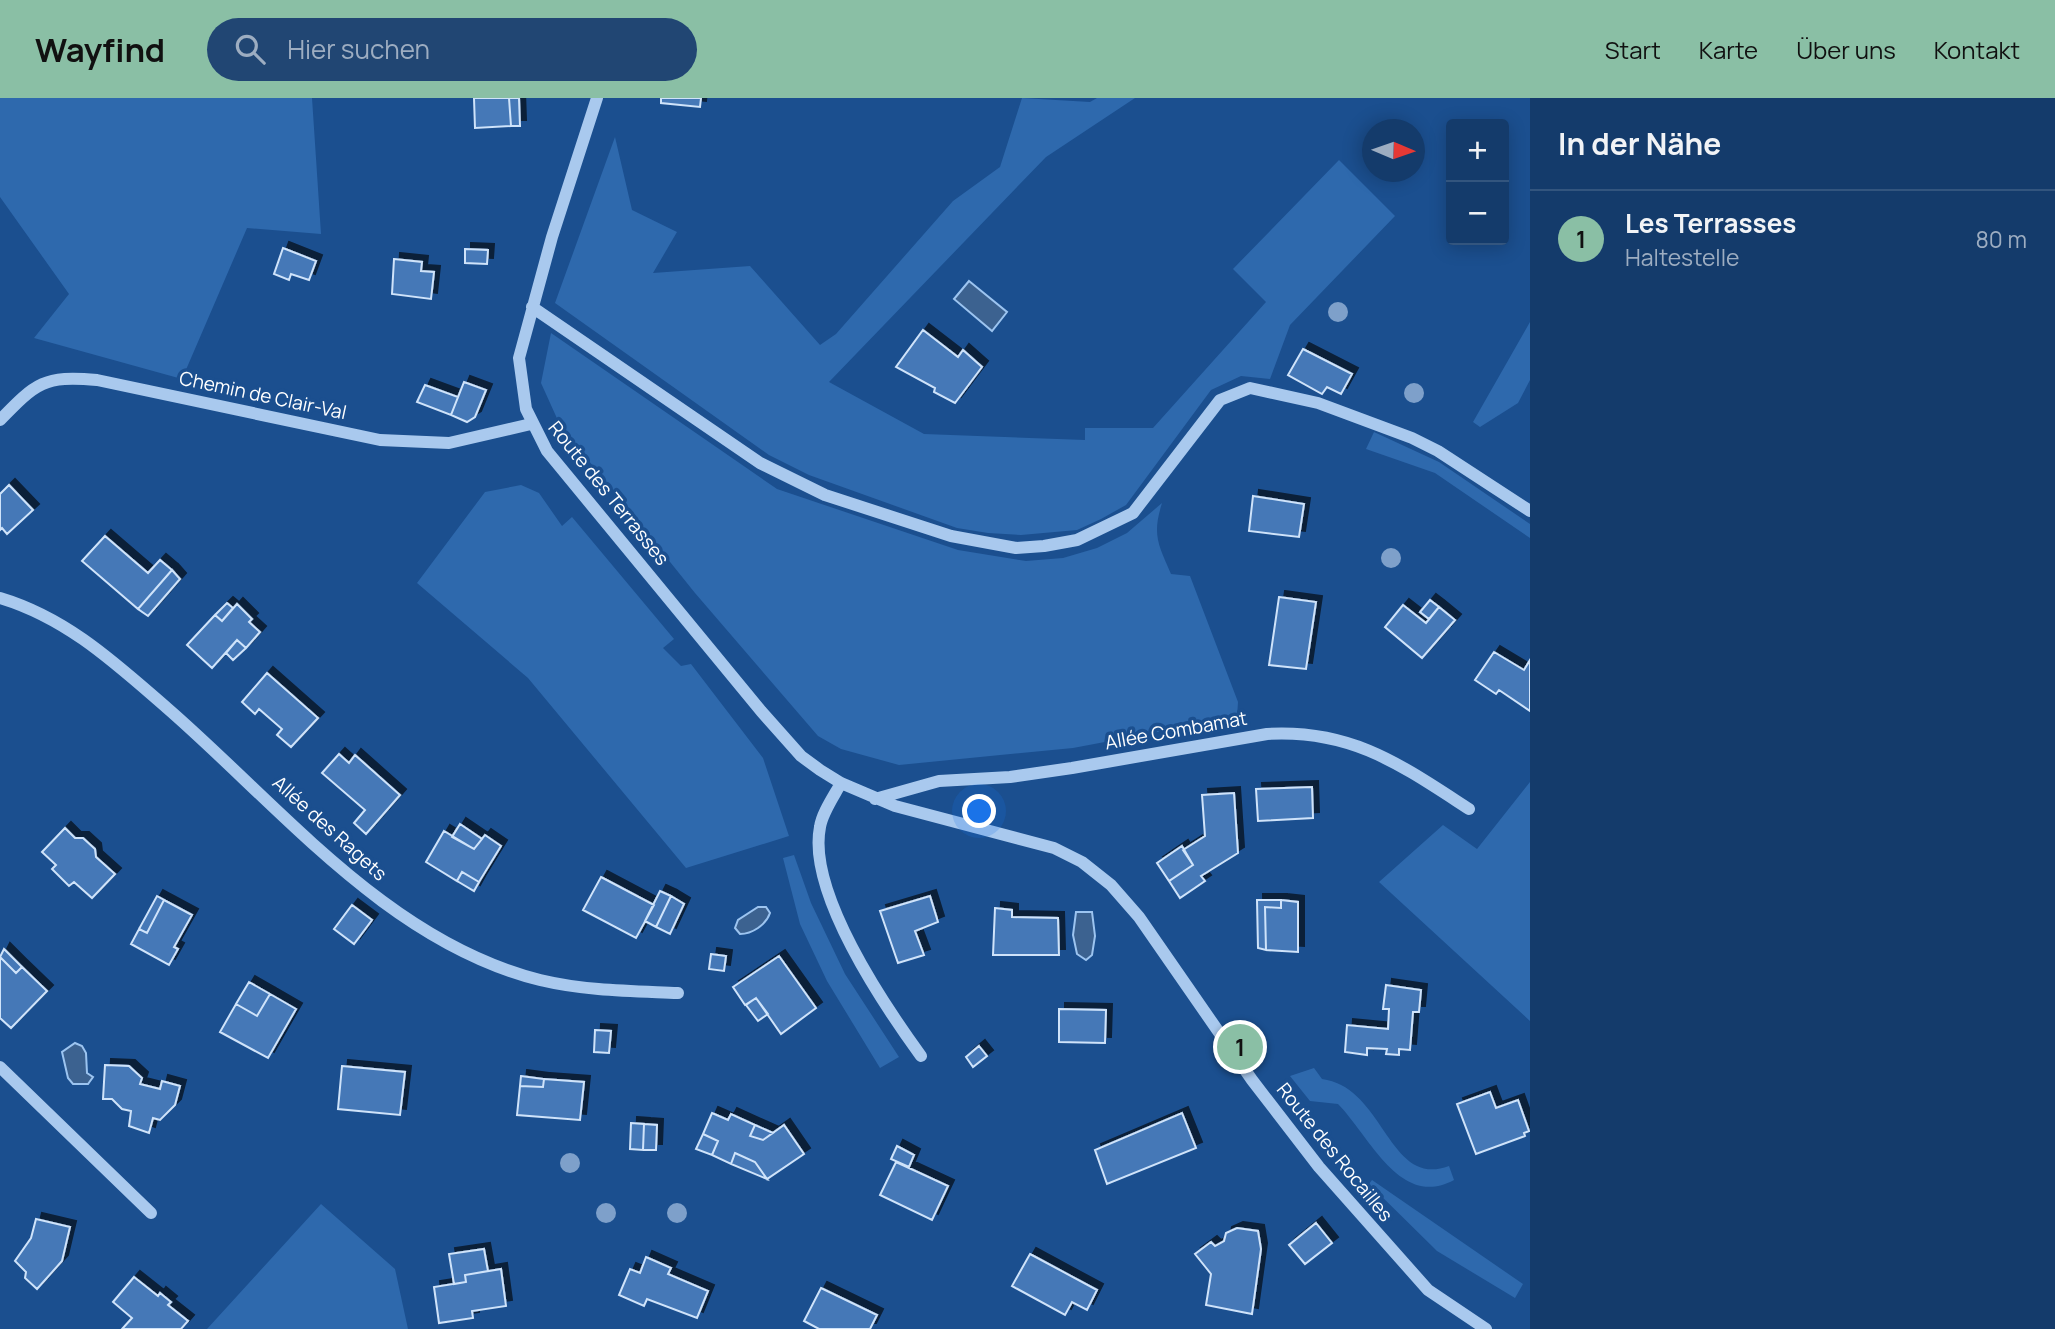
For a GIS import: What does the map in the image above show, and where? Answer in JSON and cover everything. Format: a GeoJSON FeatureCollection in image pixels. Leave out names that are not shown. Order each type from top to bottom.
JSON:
{"type":"FeatureCollection","features":[{"type":"Feature","properties":{"kind":"street","name":"Route des Terrasses"},"geometry":{"type":"LineString","coordinates":[[597,98],[532,307],[519,358],[521,391],[531,424],[547,451],[801,756],[841,783],[870,796]]}},
{"type":"Feature","properties":{"kind":"street"},"geometry":{"type":"LineString","coordinates":[[532,307],[760,463],[792,481],[856,506],[951,536],[988,544],[1016,548],[1077,540],[1133,513],[1220,400],[1250,388],[1318,403],[1412,438],[1438,451],[1530,511]]}},
{"type":"Feature","properties":{"kind":"street","name":"Chemin de Clair-Val"},"geometry":{"type":"LineString","coordinates":[[0,420],[34,388],[44,382],[64,378],[97,380],[380,440],[449,443],[531,424]]}},
{"type":"Feature","properties":{"kind":"street","name":"Allée des Ragets"},"geometry":{"type":"LineString","coordinates":[[0,597],[60,623],[103,653],[214,748],[343,869],[444,943],[502,968],[562,984],[677,993]]}},
{"type":"Feature","properties":{"kind":"street","name":"Allée Combamat"},"geometry":{"type":"LineString","coordinates":[[870,796],[939,781],[1010,777],[1267,734],[1292,733],[1326,736],[1362,746],[1395,761],[1469,809]]}},
{"type":"Feature","properties":{"kind":"street"},"geometry":{"type":"LineString","coordinates":[[841,783],[820,827],[821,860],[829,898],[863,966],[921,1056]]}},
{"type":"Feature","properties":{"kind":"street","name":"Route des Rocailles"},"geometry":{"type":"LineString","coordinates":[[870,796],[1054,848],[1082,862],[1111,885],[1139,917],[1252,1080],[1319,1167],[1428,1290],[1481,1328]]}},
{"type":"Feature","properties":{"kind":"street"},"geometry":{"type":"LineString","coordinates":[[0,1067],[150,1213]]}},
{"type":"Feature","properties":{"kind":"shaded area"},"geometry":{"type":"Polygon","coordinates":[[[0,98],[312,98],[321,234],[247,228],[182,379],[34,338],[69,294],[0,197],[0,98]]]}},
{"type":"Feature","properties":{"kind":"shaded area"},"geometry":{"type":"Polygon","coordinates":[[[1022,98],[1090,102],[1097,98],[1135,98],[1046,157],[829,382],[924,434],[1085,440],[1085,428],[1153,428],[1266,302],[1233,269],[1339,160],[1395,216],[1290,325],[1270,379],[1241,376],[1211,390],[1126,505],[1077,530],[1021,535],[957,528],[809,475],[769,455],[555,303],[615,137],[632,210],[677,232],[653,273],[750,266],[820,345],[836,334],[953,201],[1000,167],[1022,98]]]}},
{"type":"Feature","properties":{"kind":"shaded area"},"geometry":{"type":"Polygon","coordinates":[[[969,281],[1007,312],[992,331],[954,299],[969,281]]]}},
{"type":"Feature","properties":{"kind":"shaded area"},"geometry":{"type":"Polygon","coordinates":[[[1530,322],[1530,380],[1518,403],[1480,427],[1473,422],[1530,322]]]}},
{"type":"Feature","properties":{"kind":"shaded area"},"geometry":{"type":"Polygon","coordinates":[[[551,333],[777,489],[958,550],[1026,561],[1063,558],[1097,548],[1127,533],[1162,503],[1157,523],[1160,547],[1171,574],[1190,576],[1238,702],[1237,717],[1073,748],[899,765],[841,749],[818,736],[695,593],[560,425],[541,383],[551,333]]]}},
{"type":"Feature","properties":{"kind":"shaded area"},"geometry":{"type":"Polygon","coordinates":[[[1374,432],[1439,462],[1530,524],[1530,538],[1435,473],[1366,449],[1374,432]]]}},
{"type":"Feature","properties":{"kind":"shaded area"},"geometry":{"type":"Polygon","coordinates":[[[521,485],[539,493],[562,526],[572,517],[674,639],[663,648],[681,666],[691,664],[763,758],[789,836],[686,868],[528,678],[417,583],[485,492],[521,485]]]}},
{"type":"Feature","properties":{"kind":"shaded area"},"geometry":{"type":"Polygon","coordinates":[[[1530,782],[1530,1021],[1379,882],[1443,825],[1477,849],[1530,782]]]}},
{"type":"Feature","properties":{"kind":"shaded area"},"geometry":{"type":"Polygon","coordinates":[[[794,855],[811,903],[845,974],[899,1057],[880,1068],[827,981],[800,924],[783,858],[794,855]]]}},
{"type":"Feature","properties":{"kind":"shaded area"},"geometry":{"type":"Polygon","coordinates":[[[758,907],[766,907],[770,913],[768,917],[758,928],[740,934],[735,928],[738,920],[758,907]]]}},
{"type":"Feature","properties":{"kind":"shaded area"},"geometry":{"type":"Polygon","coordinates":[[[1076,912],[1092,912],[1095,936],[1092,955],[1086,960],[1077,954],[1073,935],[1076,912]]]}},
{"type":"Feature","properties":{"kind":"shaded area"},"geometry":{"type":"Polygon","coordinates":[[[75,1043],[82,1046],[86,1053],[87,1073],[93,1077],[88,1084],[73,1084],[68,1078],[62,1052],[75,1043]]]}},
{"type":"Feature","properties":{"kind":"shaded area"},"geometry":{"type":"Polygon","coordinates":[[[1314,1068],[1322,1079],[1343,1086],[1360,1099],[1399,1151],[1412,1163],[1429,1169],[1449,1166],[1454,1180],[1435,1186],[1418,1185],[1402,1178],[1375,1151],[1338,1104],[1310,1101],[1290,1076],[1314,1068]]]}},
{"type":"Feature","properties":{"kind":"shaded area"},"geometry":{"type":"Polygon","coordinates":[[[1372,1180],[1523,1284],[1515,1298],[1437,1251],[1369,1184],[1372,1180]]]}},
{"type":"Feature","properties":{"kind":"shaded area"},"geometry":{"type":"Polygon","coordinates":[[[321,1204],[395,1269],[408,1329],[207,1329],[321,1204]]]}},
{"type":"Feature","properties":{"kind":"building"},"geometry":{"type":"Polygon","coordinates":[[[474,98],[509,98],[511,126],[475,128],[474,98]]]}},
{"type":"Feature","properties":{"kind":"building"},"geometry":{"type":"Polygon","coordinates":[[[509,98],[519,98],[520,126],[511,126],[509,98]]]}},
{"type":"Feature","properties":{"kind":"building"},"geometry":{"type":"Polygon","coordinates":[[[661,98],[701,98],[700,107],[661,103],[661,98]]]}},
{"type":"Feature","properties":{"kind":"building"},"geometry":{"type":"Polygon","coordinates":[[[283,248],[316,261],[309,280],[291,274],[289,280],[274,274],[283,248]]]}},
{"type":"Feature","properties":{"kind":"building"},"geometry":{"type":"Polygon","coordinates":[[[465,249],[488,250],[487,264],[465,263],[465,249]]]}},
{"type":"Feature","properties":{"kind":"building"},"geometry":{"type":"Polygon","coordinates":[[[394,259],[422,262],[421,271],[434,272],[431,299],[392,294],[394,259]]]}},
{"type":"Feature","properties":{"kind":"building"},"geometry":{"type":"Polygon","coordinates":[[[923,330],[958,357],[963,350],[982,367],[955,403],[934,392],[935,388],[896,367],[923,330]]]}},
{"type":"Feature","properties":{"kind":"building"},"geometry":{"type":"Polygon","coordinates":[[[1303,349],[1352,374],[1341,394],[1327,387],[1322,394],[1288,375],[1303,349]]]}},
{"type":"Feature","properties":{"kind":"building"},"geometry":{"type":"Polygon","coordinates":[[[464,382],[486,390],[475,417],[467,422],[451,415],[464,382]]]}},
{"type":"Feature","properties":{"kind":"building"},"geometry":{"type":"Polygon","coordinates":[[[425,385],[458,397],[451,415],[417,402],[425,385]]]}},
{"type":"Feature","properties":{"kind":"building"},"geometry":{"type":"Polygon","coordinates":[[[9,485],[33,510],[7,534],[2,528],[0,530],[0,494],[9,485]]]}},
{"type":"Feature","properties":{"kind":"building"},"geometry":{"type":"Polygon","coordinates":[[[1253,496],[1304,504],[1299,537],[1249,531],[1253,496]]]}},
{"type":"Feature","properties":{"kind":"building"},"geometry":{"type":"Polygon","coordinates":[[[105,536],[148,573],[160,560],[172,570],[138,609],[82,561],[105,536]]]}},
{"type":"Feature","properties":{"kind":"building"},"geometry":{"type":"Polygon","coordinates":[[[172,570],[180,579],[148,616],[138,609],[172,570]]]}},
{"type":"Feature","properties":{"kind":"building"},"geometry":{"type":"Polygon","coordinates":[[[1279,597],[1316,602],[1306,669],[1269,665],[1279,597]]]}},
{"type":"Feature","properties":{"kind":"building"},"geometry":{"type":"Polygon","coordinates":[[[1430,600],[1439,607],[1429,619],[1420,612],[1430,600]]]}},
{"type":"Feature","properties":{"kind":"building"},"geometry":{"type":"Polygon","coordinates":[[[227,603],[233,608],[222,621],[215,615],[227,603]]]}},
{"type":"Feature","properties":{"kind":"building"},"geometry":{"type":"Polygon","coordinates":[[[237,604],[252,619],[249,622],[260,632],[246,648],[237,640],[212,668],[187,645],[215,615],[222,621],[237,604]]]}},
{"type":"Feature","properties":{"kind":"building"},"geometry":{"type":"Polygon","coordinates":[[[1403,605],[1426,623],[1439,607],[1455,620],[1422,658],[1385,627],[1403,605]]]}},
{"type":"Feature","properties":{"kind":"building"},"geometry":{"type":"Polygon","coordinates":[[[237,640],[246,648],[233,660],[226,653],[237,640]]]}},
{"type":"Feature","properties":{"kind":"building"},"geometry":{"type":"Polygon","coordinates":[[[1494,652],[1524,670],[1530,660],[1530,711],[1499,690],[1496,694],[1475,680],[1494,652]]]}},
{"type":"Feature","properties":{"kind":"building"},"geometry":{"type":"Polygon","coordinates":[[[267,673],[318,718],[291,747],[277,735],[282,729],[259,709],[255,714],[242,702],[267,673]]]}},
{"type":"Feature","properties":{"kind":"building"},"geometry":{"type":"Polygon","coordinates":[[[339,754],[349,763],[355,755],[400,795],[366,834],[354,823],[365,810],[322,773],[339,754]]]}},
{"type":"Feature","properties":{"kind":"building"},"geometry":{"type":"Polygon","coordinates":[[[1312,787],[1313,818],[1258,821],[1256,789],[1312,787]]]}},
{"type":"Feature","properties":{"kind":"building"},"geometry":{"type":"Polygon","coordinates":[[[1234,793],[1238,853],[1201,876],[1205,881],[1180,898],[1169,881],[1193,865],[1183,850],[1205,836],[1202,795],[1234,793]]]}},
{"type":"Feature","properties":{"kind":"building"},"geometry":{"type":"Polygon","coordinates":[[[460,824],[482,839],[474,849],[452,837],[460,824]]]}},
{"type":"Feature","properties":{"kind":"building"},"geometry":{"type":"Polygon","coordinates":[[[65,828],[75,838],[83,838],[95,849],[96,857],[115,874],[92,898],[74,882],[69,886],[52,869],[56,865],[42,852],[65,828]]]}},
{"type":"Feature","properties":{"kind":"building"},"geometry":{"type":"Polygon","coordinates":[[[444,831],[474,849],[485,835],[501,846],[479,882],[462,872],[457,881],[426,862],[444,831]]]}},
{"type":"Feature","properties":{"kind":"building"},"geometry":{"type":"Polygon","coordinates":[[[1182,846],[1193,865],[1169,881],[1157,863],[1182,846]]]}},
{"type":"Feature","properties":{"kind":"building"},"geometry":{"type":"Polygon","coordinates":[[[462,872],[479,882],[474,891],[457,881],[462,872]]]}},
{"type":"Feature","properties":{"kind":"building"},"geometry":{"type":"Polygon","coordinates":[[[601,877],[654,905],[636,938],[583,910],[601,877]]]}},
{"type":"Feature","properties":{"kind":"building"},"geometry":{"type":"Polygon","coordinates":[[[660,891],[671,896],[656,927],[645,921],[660,891]]]}},
{"type":"Feature","properties":{"kind":"building"},"geometry":{"type":"Polygon","coordinates":[[[157,896],[164,900],[147,933],[139,929],[157,896]]]}},
{"type":"Feature","properties":{"kind":"building"},"geometry":{"type":"Polygon","coordinates":[[[671,896],[684,904],[670,934],[656,927],[671,896]]]}},
{"type":"Feature","properties":{"kind":"building"},"geometry":{"type":"Polygon","coordinates":[[[930,896],[938,922],[915,931],[924,955],[898,963],[880,911],[930,896]]]}},
{"type":"Feature","properties":{"kind":"building"},"geometry":{"type":"Polygon","coordinates":[[[164,900],[192,915],[174,947],[178,949],[169,965],[131,944],[139,929],[147,933],[164,900]]]}},
{"type":"Feature","properties":{"kind":"building"},"geometry":{"type":"Polygon","coordinates":[[[1257,900],[1281,900],[1281,908],[1265,907],[1266,950],[1258,948],[1257,900]]]}},
{"type":"Feature","properties":{"kind":"building"},"geometry":{"type":"Polygon","coordinates":[[[1281,900],[1298,902],[1298,952],[1266,950],[1265,907],[1281,908],[1281,900]]]}},
{"type":"Feature","properties":{"kind":"building"},"geometry":{"type":"Polygon","coordinates":[[[352,905],[372,920],[354,944],[334,929],[352,905]]]}},
{"type":"Feature","properties":{"kind":"building"},"geometry":{"type":"Polygon","coordinates":[[[995,908],[1012,910],[1012,917],[1058,918],[1059,955],[993,955],[995,908]]]}},
{"type":"Feature","properties":{"kind":"building"},"geometry":{"type":"Polygon","coordinates":[[[4,949],[22,967],[16,973],[0,957],[4,949]]]}},
{"type":"Feature","properties":{"kind":"building"},"geometry":{"type":"Polygon","coordinates":[[[711,954],[726,956],[724,971],[709,969],[711,954]]]}},
{"type":"Feature","properties":{"kind":"building"},"geometry":{"type":"Polygon","coordinates":[[[779,956],[816,1008],[781,1034],[756,998],[745,1005],[733,987],[779,956]]]}},
{"type":"Feature","properties":{"kind":"building"},"geometry":{"type":"Polygon","coordinates":[[[0,957],[16,973],[22,967],[47,991],[11,1028],[0,1018],[0,957]]]}},
{"type":"Feature","properties":{"kind":"building"},"geometry":{"type":"Polygon","coordinates":[[[249,982],[270,994],[257,1016],[236,1004],[249,982]]]}},
{"type":"Feature","properties":{"kind":"building"},"geometry":{"type":"Polygon","coordinates":[[[1386,985],[1421,990],[1419,1012],[1413,1012],[1410,1050],[1399,1049],[1399,1055],[1386,1054],[1387,1049],[1367,1048],[1367,1055],[1345,1052],[1347,1025],[1388,1029],[1389,1009],[1383,1009],[1386,985]]]}},
{"type":"Feature","properties":{"kind":"building"},"geometry":{"type":"Polygon","coordinates":[[[270,994],[296,1009],[268,1058],[220,1032],[236,1004],[257,1016],[270,994]]]}},
{"type":"Feature","properties":{"kind":"building"},"geometry":{"type":"Polygon","coordinates":[[[756,998],[768,1014],[758,1021],[746,1005],[756,998]]]}},
{"type":"Feature","properties":{"kind":"building"},"geometry":{"type":"Polygon","coordinates":[[[1059,1009],[1106,1010],[1105,1043],[1059,1042],[1059,1009]]]}},
{"type":"Feature","properties":{"kind":"building"},"geometry":{"type":"Polygon","coordinates":[[[595,1030],[611,1031],[609,1053],[594,1052],[595,1030]]]}},
{"type":"Feature","properties":{"kind":"building"},"geometry":{"type":"Polygon","coordinates":[[[979,1046],[987,1056],[973,1067],[966,1057],[979,1046]]]}},
{"type":"Feature","properties":{"kind":"building"},"geometry":{"type":"Polygon","coordinates":[[[105,1065],[129,1066],[142,1078],[140,1084],[160,1089],[162,1081],[180,1086],[175,1105],[160,1120],[153,1118],[149,1133],[129,1126],[131,1111],[122,1109],[112,1099],[103,1099],[105,1065]]]}},
{"type":"Feature","properties":{"kind":"building"},"geometry":{"type":"Polygon","coordinates":[[[342,1066],[405,1072],[400,1115],[338,1109],[342,1066]]]}},
{"type":"Feature","properties":{"kind":"building"},"geometry":{"type":"Polygon","coordinates":[[[521,1076],[544,1079],[543,1087],[520,1086],[521,1076]]]}},
{"type":"Feature","properties":{"kind":"building"},"geometry":{"type":"Polygon","coordinates":[[[544,1079],[584,1082],[580,1120],[517,1115],[520,1086],[543,1087],[544,1079]]]}},
{"type":"Feature","properties":{"kind":"building"},"geometry":{"type":"Polygon","coordinates":[[[1490,1092],[1496,1108],[1518,1100],[1529,1131],[1524,1133],[1525,1136],[1476,1154],[1457,1104],[1490,1092]]]}},
{"type":"Feature","properties":{"kind":"building"},"geometry":{"type":"Polygon","coordinates":[[[712,1113],[728,1120],[731,1114],[755,1125],[750,1136],[763,1140],[784,1125],[804,1154],[767,1179],[755,1162],[735,1153],[731,1164],[712,1155],[718,1141],[703,1134],[712,1113]]]}},
{"type":"Feature","properties":{"kind":"building"},"geometry":{"type":"Polygon","coordinates":[[[1182,1113],[1196,1148],[1107,1184],[1095,1150],[1182,1113]]]}},
{"type":"Feature","properties":{"kind":"building"},"geometry":{"type":"Polygon","coordinates":[[[631,1123],[644,1124],[643,1150],[630,1149],[631,1123]]]}},
{"type":"Feature","properties":{"kind":"building"},"geometry":{"type":"Polygon","coordinates":[[[644,1124],[657,1125],[656,1150],[643,1150],[644,1124]]]}},
{"type":"Feature","properties":{"kind":"building"},"geometry":{"type":"Polygon","coordinates":[[[755,1125],[773,1133],[763,1140],[750,1136],[755,1125]]]}},
{"type":"Feature","properties":{"kind":"building"},"geometry":{"type":"Polygon","coordinates":[[[703,1134],[718,1141],[712,1155],[696,1149],[703,1134]]]}},
{"type":"Feature","properties":{"kind":"building"},"geometry":{"type":"Polygon","coordinates":[[[897,1146],[914,1155],[909,1167],[891,1159],[897,1146]]]}},
{"type":"Feature","properties":{"kind":"building"},"geometry":{"type":"Polygon","coordinates":[[[735,1153],[755,1162],[767,1179],[731,1164],[735,1153]]]}},
{"type":"Feature","properties":{"kind":"building"},"geometry":{"type":"Polygon","coordinates":[[[896,1162],[948,1186],[932,1220],[880,1195],[896,1162]]]}},
{"type":"Feature","properties":{"kind":"building"},"geometry":{"type":"Polygon","coordinates":[[[36,1219],[70,1227],[62,1261],[37,1289],[25,1278],[26,1272],[15,1261],[31,1238],[36,1219]]]}},
{"type":"Feature","properties":{"kind":"building"},"geometry":{"type":"Polygon","coordinates":[[[1316,1223],[1332,1243],[1305,1264],[1289,1245],[1316,1223]]]}},
{"type":"Feature","properties":{"kind":"building"},"geometry":{"type":"Polygon","coordinates":[[[1237,1228],[1258,1231],[1261,1249],[1252,1314],[1206,1305],[1211,1274],[1195,1254],[1211,1242],[1215,1246],[1224,1241],[1226,1233],[1237,1228]]]}},
{"type":"Feature","properties":{"kind":"building"},"geometry":{"type":"Polygon","coordinates":[[[484,1249],[488,1271],[465,1275],[466,1282],[454,1284],[449,1254],[484,1249]]]}},
{"type":"Feature","properties":{"kind":"building"},"geometry":{"type":"Polygon","coordinates":[[[1030,1254],[1097,1290],[1087,1310],[1072,1302],[1065,1315],[1012,1286],[1030,1254]]]}},
{"type":"Feature","properties":{"kind":"building"},"geometry":{"type":"Polygon","coordinates":[[[646,1257],[671,1268],[668,1274],[708,1291],[697,1318],[647,1299],[644,1306],[619,1295],[630,1269],[640,1273],[646,1257]]]}},
{"type":"Feature","properties":{"kind":"building"},"geometry":{"type":"Polygon","coordinates":[[[501,1269],[506,1306],[472,1311],[473,1318],[439,1323],[434,1287],[466,1282],[465,1275],[501,1269]]]}},
{"type":"Feature","properties":{"kind":"building"},"geometry":{"type":"Polygon","coordinates":[[[134,1277],[158,1296],[160,1293],[171,1302],[168,1305],[188,1321],[181,1329],[122,1329],[132,1318],[113,1302],[134,1277]]]}},
{"type":"Feature","properties":{"kind":"building"},"geometry":{"type":"Polygon","coordinates":[[[821,1288],[877,1315],[870,1329],[819,1329],[804,1321],[821,1288]]]}},
{"type":"Feature","properties":{"kind":"place","name":"Les Terrasses"},"geometry":{"type":"Point","coordinates":[1240,1047]}}]}
